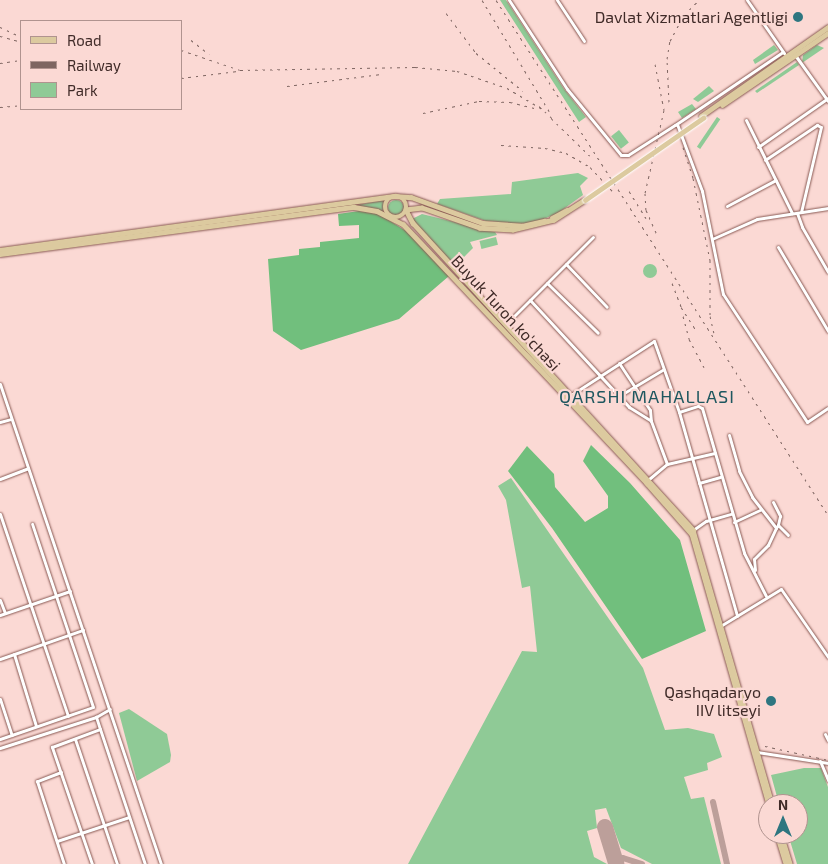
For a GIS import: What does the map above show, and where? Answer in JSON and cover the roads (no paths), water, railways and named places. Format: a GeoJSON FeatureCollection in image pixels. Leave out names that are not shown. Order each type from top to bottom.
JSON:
{"type":"FeatureCollection","features":[{"type":"Feature","properties":{"kind":"main road"},"geometry":{"type":"LineString","coordinates":[[759,78],[785,54],[828,27]]}},
{"type":"Feature","properties":{"kind":"main road"},"geometry":{"type":"LineString","coordinates":[[395,196],[384,205],[391,217],[400,218],[406,210],[422,208],[480,228],[513,230],[554,220],[759,78],[796,56],[828,33]]}},
{"type":"Feature","properties":{"kind":"main road"},"geometry":{"type":"LineString","coordinates":[[0,250],[395,196],[411,197],[474,221],[505,226],[542,222],[584,199]]}},
{"type":"Feature","properties":{"kind":"main road"},"geometry":{"type":"LineString","coordinates":[[395,196],[404,200],[406,210]]}},
{"type":"Feature","properties":{"kind":"main road","name":"Buyuk Turon ko'chasi"},"geometry":{"type":"LineString","coordinates":[[0,254],[349,208],[366,208],[391,217],[421,240],[649,479],[693,530],[722,625],[756,752]]}},
{"type":"Feature","properties":{"kind":"main road","name":"Buyuk Turon ko'chasi"},"geometry":{"type":"LineString","coordinates":[[406,210],[411,221],[506,324],[683,523],[695,540],[768,794]]}},
{"type":"Feature","properties":{"kind":"main road"},"geometry":{"type":"LineString","coordinates":[[780,844],[786,864]]}},
{"type":"Feature","properties":{"kind":"main road"},"geometry":{"type":"LineString","coordinates":[[784,844],[790,864]]}},
{"type":"Feature","properties":{"kind":"street"},"geometry":{"type":"LineString","coordinates":[[509,0],[566,89],[622,155],[628,155],[785,54],[747,0]]}},
{"type":"Feature","properties":{"kind":"street"},"geometry":{"type":"LineString","coordinates":[[557,0],[584,41]]}},
{"type":"Feature","properties":{"kind":"street"},"geometry":{"type":"LineString","coordinates":[[758,146],[827,100],[796,56]]}},
{"type":"Feature","properties":{"kind":"street"},"geometry":{"type":"LineString","coordinates":[[746,120],[765,160],[797,213],[828,272]]}},
{"type":"Feature","properties":{"kind":"street"},"geometry":{"type":"LineString","coordinates":[[677,124],[702,191],[723,294],[807,422],[828,408]]}},
{"type":"Feature","properties":{"kind":"street"},"geometry":{"type":"LineString","coordinates":[[765,160],[817,125],[821,127],[797,213]]}},
{"type":"Feature","properties":{"kind":"street"},"geometry":{"type":"LineString","coordinates":[[727,206],[776,180]]}},
{"type":"Feature","properties":{"kind":"street"},"geometry":{"type":"LineString","coordinates":[[712,239],[756,219],[828,208]]}},
{"type":"Feature","properties":{"kind":"street"},"geometry":{"type":"LineString","coordinates":[[506,324],[593,236]]}},
{"type":"Feature","properties":{"kind":"street"},"geometry":{"type":"LineString","coordinates":[[778,247],[828,331]]}},
{"type":"Feature","properties":{"kind":"street"},"geometry":{"type":"LineString","coordinates":[[566,264],[607,307]]}},
{"type":"Feature","properties":{"kind":"street"},"geometry":{"type":"LineString","coordinates":[[547,283],[598,333]]}},
{"type":"Feature","properties":{"kind":"street"},"geometry":{"type":"LineString","coordinates":[[530,300],[618,396],[650,421]]}},
{"type":"Feature","properties":{"kind":"street"},"geometry":{"type":"LineString","coordinates":[[569,395],[654,341],[679,412],[737,616]]}},
{"type":"Feature","properties":{"kind":"street"},"geometry":{"type":"LineString","coordinates":[[618,363],[648,406],[650,421],[667,464]]}},
{"type":"Feature","properties":{"kind":"street"},"geometry":{"type":"LineString","coordinates":[[618,396],[664,369]]}},
{"type":"Feature","properties":{"kind":"street"},"geometry":{"type":"LineString","coordinates":[[0,384],[161,864]]}},
{"type":"Feature","properties":{"kind":"street"},"geometry":{"type":"LineString","coordinates":[[679,412],[701,407],[720,477],[744,553],[755,571],[766,596]]}},
{"type":"Feature","properties":{"kind":"street"},"geometry":{"type":"LineString","coordinates":[[0,422],[11,418]]}},
{"type":"Feature","properties":{"kind":"street"},"geometry":{"type":"LineString","coordinates":[[730,435],[739,471],[760,510],[788,535]]}},
{"type":"Feature","properties":{"kind":"street"},"geometry":{"type":"LineString","coordinates":[[649,479],[667,464],[692,460],[715,453]]}},
{"type":"Feature","properties":{"kind":"street"},"geometry":{"type":"LineString","coordinates":[[0,479],[28,468]]}},
{"type":"Feature","properties":{"kind":"street"},"geometry":{"type":"LineString","coordinates":[[699,483],[720,477]]}},
{"type":"Feature","properties":{"kind":"street"},"geometry":{"type":"LineString","coordinates":[[755,571],[754,559],[772,540],[780,516],[773,502]]}},
{"type":"Feature","properties":{"kind":"street"},"geometry":{"type":"LineString","coordinates":[[734,522],[760,510]]}},
{"type":"Feature","properties":{"kind":"street"},"geometry":{"type":"LineString","coordinates":[[0,514],[68,716]]}},
{"type":"Feature","properties":{"kind":"street"},"geometry":{"type":"LineString","coordinates":[[693,530],[709,520],[731,514]]}},
{"type":"Feature","properties":{"kind":"street"},"geometry":{"type":"LineString","coordinates":[[0,739],[93,706],[32,524]]}},
{"type":"Feature","properties":{"kind":"street"},"geometry":{"type":"LineString","coordinates":[[722,625],[766,596],[781,589],[828,658]]}},
{"type":"Feature","properties":{"kind":"street"},"geometry":{"type":"LineString","coordinates":[[0,615],[70,591]]}},
{"type":"Feature","properties":{"kind":"street"},"geometry":{"type":"LineString","coordinates":[[0,600],[4,613]]}},
{"type":"Feature","properties":{"kind":"street"},"geometry":{"type":"LineString","coordinates":[[0,659],[83,630]]}},
{"type":"Feature","properties":{"kind":"street"},"geometry":{"type":"LineString","coordinates":[[14,654],[36,726]]}},
{"type":"Feature","properties":{"kind":"street"},"geometry":{"type":"LineString","coordinates":[[0,699],[12,735]]}},
{"type":"Feature","properties":{"kind":"street"},"geometry":{"type":"LineString","coordinates":[[0,748],[96,718],[110,709]]}},
{"type":"Feature","properties":{"kind":"street"},"geometry":{"type":"LineString","coordinates":[[96,718],[145,864]]}},
{"type":"Feature","properties":{"kind":"street"},"geometry":{"type":"LineString","coordinates":[[92,864],[52,747],[100,729]]}},
{"type":"Feature","properties":{"kind":"street"},"geometry":{"type":"LineString","coordinates":[[825,734],[828,740]]}},
{"type":"Feature","properties":{"kind":"street"},"geometry":{"type":"LineString","coordinates":[[75,739],[117,864]]}},
{"type":"Feature","properties":{"kind":"street"},"geometry":{"type":"LineString","coordinates":[[756,752],[828,763]]}},
{"type":"Feature","properties":{"kind":"street"},"geometry":{"type":"LineString","coordinates":[[820,761],[828,780]]}},
{"type":"Feature","properties":{"kind":"street"},"geometry":{"type":"LineString","coordinates":[[61,772],[37,781],[64,864]]}},
{"type":"Feature","properties":{"kind":"street"},"geometry":{"type":"LineString","coordinates":[[57,841],[129,817]]}},
{"type":"Feature","properties":{"kind":"railway"},"geometry":{"type":"LineString","coordinates":[[482,0],[549,111]]}},
{"type":"Feature","properties":{"kind":"railway"},"geometry":{"type":"LineString","coordinates":[[496,0],[828,515]]}},
{"type":"Feature","properties":{"kind":"railway"},"geometry":{"type":"LineString","coordinates":[[669,102],[667,59],[670,41],[684,15],[699,0]]}},
{"type":"Feature","properties":{"kind":"railway"},"geometry":{"type":"LineString","coordinates":[[446,13],[476,53],[523,91]]}},
{"type":"Feature","properties":{"kind":"railway"},"geometry":{"type":"LineString","coordinates":[[0,27],[20,37]]}},
{"type":"Feature","properties":{"kind":"railway"},"geometry":{"type":"LineString","coordinates":[[0,36],[19,41]]}},
{"type":"Feature","properties":{"kind":"railway"},"geometry":{"type":"LineString","coordinates":[[191,40],[209,54]]}},
{"type":"Feature","properties":{"kind":"railway"},"geometry":{"type":"LineString","coordinates":[[182,50],[240,70],[415,67],[457,71],[507,88],[544,110]]}},
{"type":"Feature","properties":{"kind":"railway"},"geometry":{"type":"LineString","coordinates":[[0,63],[20,60]]}},
{"type":"Feature","properties":{"kind":"railway"},"geometry":{"type":"LineString","coordinates":[[655,64],[664,110],[645,193],[646,210],[658,237]]}},
{"type":"Feature","properties":{"kind":"railway"},"geometry":{"type":"LineString","coordinates":[[182,78],[238,71]]}},
{"type":"Feature","properties":{"kind":"railway"},"geometry":{"type":"LineString","coordinates":[[287,86],[381,74]]}},
{"type":"Feature","properties":{"kind":"railway"},"geometry":{"type":"LineString","coordinates":[[423,113],[479,101],[510,102],[534,108]]}},
{"type":"Feature","properties":{"kind":"railway"},"geometry":{"type":"LineString","coordinates":[[0,107],[20,105]]}},
{"type":"Feature","properties":{"kind":"railway"},"geometry":{"type":"LineString","coordinates":[[539,106],[555,121]]}},
{"type":"Feature","properties":{"kind":"railway"},"geometry":{"type":"LineString","coordinates":[[551,118],[590,156]]}},
{"type":"Feature","properties":{"kind":"railway"},"geometry":{"type":"LineString","coordinates":[[501,145],[545,148],[566,153],[590,167],[615,194]]}},
{"type":"Feature","properties":{"kind":"railway"},"geometry":{"type":"LineString","coordinates":[[683,147],[693,178],[710,260],[710,316],[714,333]]}},
{"type":"Feature","properties":{"kind":"railway"},"geometry":{"type":"LineString","coordinates":[[629,191],[646,218]]}},
{"type":"Feature","properties":{"kind":"railway"},"geometry":{"type":"LineString","coordinates":[[672,283],[681,307],[697,332]]}},
{"type":"Feature","properties":{"kind":"railway"},"geometry":{"type":"LineString","coordinates":[[683,316],[689,339],[704,367]]}},
{"type":"Feature","properties":{"kind":"railway"},"geometry":{"type":"LineString","coordinates":[[765,746],[828,760]]}},
{"type":"Feature","properties":{"kind":"place","name":"Davlat Xizmatlari Agentligi"},"geometry":{"type":"Point","coordinates":[798,17]}},
{"type":"Feature","properties":{"kind":"place","name":"Qashqadaryo IIV litseyi"},"geometry":{"type":"Point","coordinates":[771,701]}},
{"type":"Feature","properties":{"kind":"district","name":"QARSHI MAHALLASI"},"geometry":{"type":"Point","coordinates":[647,396]}}]}
